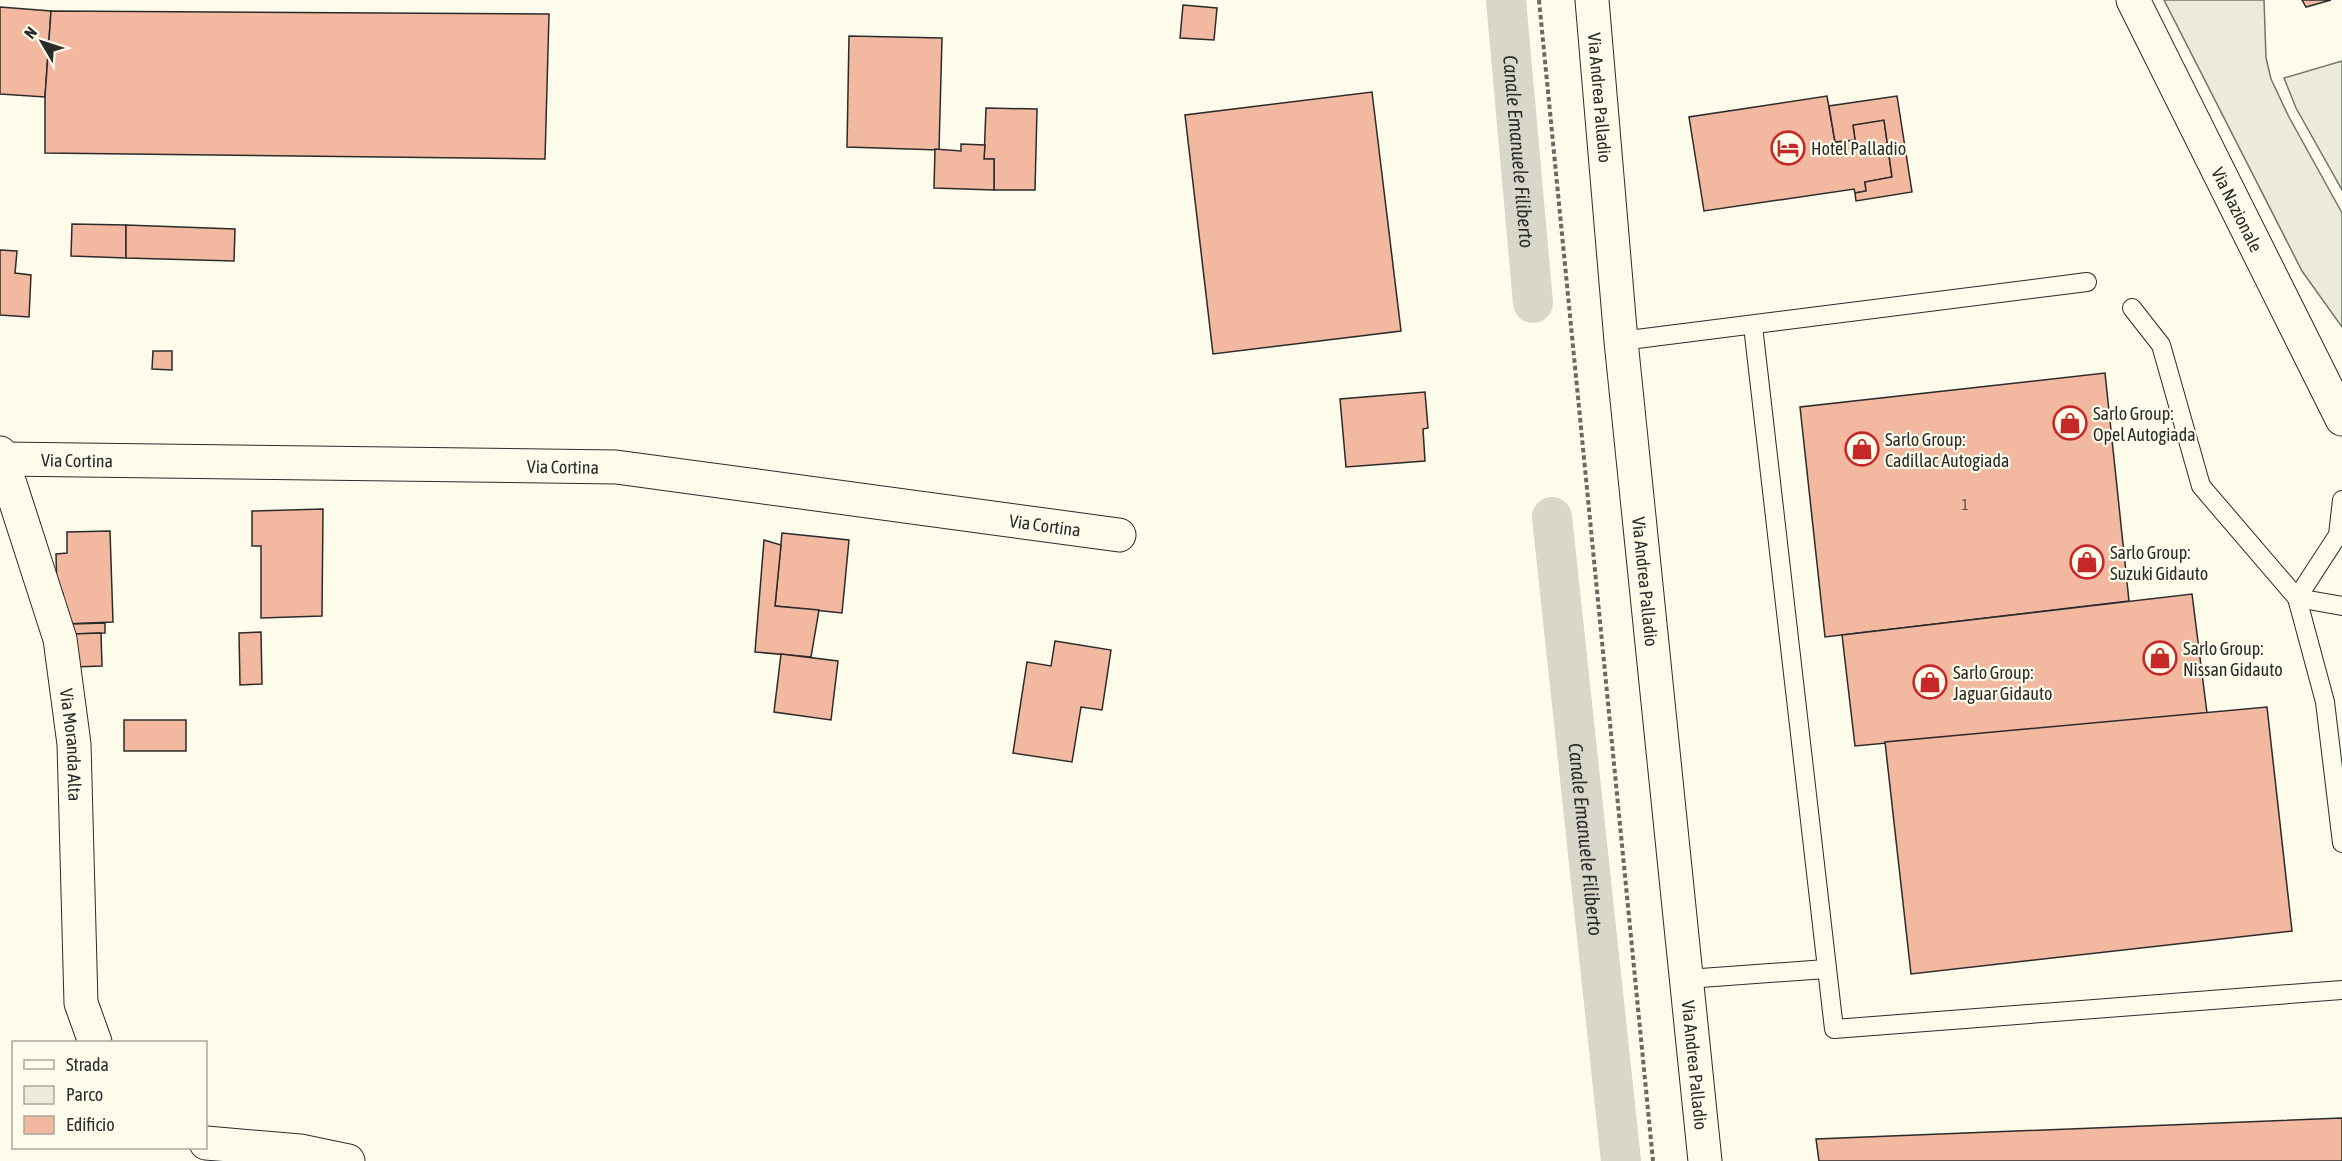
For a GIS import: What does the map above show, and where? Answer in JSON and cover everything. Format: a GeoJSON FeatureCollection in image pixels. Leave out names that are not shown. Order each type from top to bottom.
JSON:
{"type":"FeatureCollection","features":[{"type":"Feature","properties":{"kind":"street","name":"Via Andrea Palladio"},"geometry":{"type":"LineString","coordinates":[[1592,0],[1621,341],[1705,1161]]}},
{"type":"Feature","properties":{"kind":"street","name":"Via Nazionale"},"geometry":{"type":"LineString","coordinates":[[2133,0],[2342,419]]}},
{"type":"Feature","properties":{"kind":"street","name":"Via Cortina"},"geometry":{"type":"LineString","coordinates":[[1,456],[616,467],[1119,535]]}},
{"type":"Feature","properties":{"kind":"street","name":"Via Moranda Alta"},"geometry":{"type":"LineString","coordinates":[[1,456],[60,639],[74,744],[81,1003],[95,1041]]}},
{"type":"Feature","properties":{"kind":"street"},"geometry":{"type":"LineString","coordinates":[[207,1143],[300,1151],[348,1161]]}},
{"type":"Feature","properties":{"kind":"lane"},"geometry":{"type":"LineString","coordinates":[[1621,341],[2087,282]]}},
{"type":"Feature","properties":{"kind":"lane"},"geometry":{"type":"LineString","coordinates":[[2132,308],[2161,345],[2201,486],[2297,598],[2325,702],[2342,843]]}},
{"type":"Feature","properties":{"kind":"lane"},"geometry":{"type":"LineString","coordinates":[[1753,326],[1834,1029],[2342,990]]}},
{"type":"Feature","properties":{"kind":"lane"},"geometry":{"type":"LineString","coordinates":[[2297,598],[2338,535],[2342,500]]}},
{"type":"Feature","properties":{"kind":"lane"},"geometry":{"type":"LineString","coordinates":[[2297,598],[2342,606]]}},
{"type":"Feature","properties":{"kind":"lane"},"geometry":{"type":"LineString","coordinates":[[1687,979],[1826,969]]}},
{"type":"Feature","properties":{"kind":"path"},"geometry":{"type":"LineString","coordinates":[[1539,0],[1653,1161]]}},
{"type":"Feature","properties":{"kind":"green space"},"geometry":{"type":"Polygon","coordinates":[[[2164,0],[2264,0],[2266,58],[2271,79],[2289,117],[2342,213],[2342,327],[2302,271],[2164,0]]]}},
{"type":"Feature","properties":{"kind":"shaded area"},"geometry":{"type":"Polygon","coordinates":[[[2342,61],[2342,190],[2296,108],[2284,78],[2342,61]]]}},
{"type":"Feature","properties":{"kind":"building"},"geometry":{"type":"Polygon","coordinates":[[[2302,0],[2331,0],[2306,7],[2302,0]]]}},
{"type":"Feature","properties":{"kind":"building"},"geometry":{"type":"Polygon","coordinates":[[[1183,5],[1217,8],[1214,40],[1180,38],[1183,5]]]}},
{"type":"Feature","properties":{"kind":"building"},"geometry":{"type":"Polygon","coordinates":[[[0,7],[51,11],[45,97],[0,94],[0,7]]]}},
{"type":"Feature","properties":{"kind":"building"},"geometry":{"type":"Polygon","coordinates":[[[51,11],[549,14],[545,159],[45,153],[45,97],[51,11]]]}},
{"type":"Feature","properties":{"kind":"building"},"geometry":{"type":"Polygon","coordinates":[[[849,36],[942,38],[939,150],[847,147],[849,36]]]}},
{"type":"Feature","properties":{"kind":"building"},"geometry":{"type":"Polygon","coordinates":[[[1372,92],[1401,331],[1213,354],[1185,115],[1372,92]]]}},
{"type":"Feature","properties":{"kind":"building"},"geometry":{"type":"Polygon","coordinates":[[[1827,96],[1835,142],[1855,140],[1853,125],[1884,120],[1892,177],[1865,182],[1866,191],[1855,193],[1854,189],[1704,211],[1689,117],[1827,96]]]}},
{"type":"Feature","properties":{"kind":"building"},"geometry":{"type":"Polygon","coordinates":[[[1897,96],[1912,192],[1856,201],[1855,193],[1866,191],[1865,182],[1892,177],[1884,120],[1853,125],[1855,140],[1835,142],[1829,106],[1897,96]]]}},
{"type":"Feature","properties":{"kind":"building"},"geometry":{"type":"Polygon","coordinates":[[[986,108],[1037,109],[1035,190],[994,190],[994,159],[984,159],[986,108]]]}},
{"type":"Feature","properties":{"kind":"building"},"geometry":{"type":"Polygon","coordinates":[[[961,144],[985,145],[984,159],[994,159],[994,190],[934,188],[935,149],[961,151],[961,144]]]}},
{"type":"Feature","properties":{"kind":"building"},"geometry":{"type":"Polygon","coordinates":[[[72,224],[126,225],[126,258],[71,256],[72,224]]]}},
{"type":"Feature","properties":{"kind":"building"},"geometry":{"type":"Polygon","coordinates":[[[126,225],[235,229],[234,261],[126,258],[126,225]]]}},
{"type":"Feature","properties":{"kind":"building"},"geometry":{"type":"Polygon","coordinates":[[[0,250],[17,251],[15,273],[31,275],[29,317],[0,315],[0,250]]]}},
{"type":"Feature","properties":{"kind":"building"},"geometry":{"type":"Polygon","coordinates":[[[153,351],[172,351],[172,370],[152,369],[153,351]]]}},
{"type":"Feature","properties":{"kind":"building"},"geometry":{"type":"Polygon","coordinates":[[[2105,373],[2129,601],[1825,637],[1800,407],[2105,373]]]}},
{"type":"Feature","properties":{"kind":"building"},"geometry":{"type":"Polygon","coordinates":[[[1425,392],[1428,428],[1423,429],[1425,461],[1346,467],[1340,399],[1425,392]]]}},
{"type":"Feature","properties":{"kind":"building"},"geometry":{"type":"Polygon","coordinates":[[[323,509],[322,616],[261,618],[261,546],[252,546],[252,511],[323,509]]]}},
{"type":"Feature","properties":{"kind":"building"},"geometry":{"type":"Polygon","coordinates":[[[110,531],[113,622],[64,624],[63,593],[57,593],[56,554],[67,553],[67,532],[110,531]]]}},
{"type":"Feature","properties":{"kind":"building"},"geometry":{"type":"Polygon","coordinates":[[[782,533],[849,540],[842,613],[775,606],[782,533]]]}},
{"type":"Feature","properties":{"kind":"building"},"geometry":{"type":"Polygon","coordinates":[[[764,540],[781,545],[775,606],[819,610],[811,657],[755,652],[764,540]]]}},
{"type":"Feature","properties":{"kind":"building"},"geometry":{"type":"Polygon","coordinates":[[[2192,594],[2207,713],[1855,746],[1842,635],[2192,594]]]}},
{"type":"Feature","properties":{"kind":"building"},"geometry":{"type":"Polygon","coordinates":[[[105,623],[105,633],[72,634],[72,624],[105,623]]]}},
{"type":"Feature","properties":{"kind":"building"},"geometry":{"type":"Polygon","coordinates":[[[261,632],[262,684],[240,685],[239,633],[261,632]]]}},
{"type":"Feature","properties":{"kind":"building"},"geometry":{"type":"Polygon","coordinates":[[[101,633],[102,666],[74,667],[72,634],[101,633]]]}},
{"type":"Feature","properties":{"kind":"building"},"geometry":{"type":"Polygon","coordinates":[[[1055,641],[1111,650],[1102,710],[1081,707],[1072,762],[1013,753],[1027,662],[1051,666],[1055,641]]]}},
{"type":"Feature","properties":{"kind":"building"},"geometry":{"type":"Polygon","coordinates":[[[781,654],[838,661],[831,720],[774,712],[781,654]]]}},
{"type":"Feature","properties":{"kind":"building"},"geometry":{"type":"Polygon","coordinates":[[[2267,707],[2292,931],[1911,974],[1885,742],[2267,707]]]}},
{"type":"Feature","properties":{"kind":"building"},"geometry":{"type":"Polygon","coordinates":[[[124,720],[186,720],[186,751],[124,751],[124,720]]]}},
{"type":"Feature","properties":{"kind":"building"},"geometry":{"type":"Polygon","coordinates":[[[2342,1118],[2342,1161],[1819,1161],[1816,1139],[2342,1118]]]}},
{"type":"Feature","properties":{"kind":"waterway","name":"Canale Emanuele Filiberto"},"geometry":{"type":"LineString","coordinates":[[1506,0],[1533,303]]}},
{"type":"Feature","properties":{"kind":"waterway","name":"Canale Emanuele Filiberto"},"geometry":{"type":"LineString","coordinates":[[1552,517],[1621,1161]]}},
{"type":"Feature","properties":{"kind":"place","name":"Hotel Palladio"},"geometry":{"type":"Point","coordinates":[1788,148]}},
{"type":"Feature","properties":{"kind":"place","name":"Sarlo Group: Opel Autogiada"},"geometry":{"type":"Point","coordinates":[2070,423]}},
{"type":"Feature","properties":{"kind":"place","name":"Sarlo Group: Cadillac Autogiada"},"geometry":{"type":"Point","coordinates":[1862,449]}},
{"type":"Feature","properties":{"kind":"place","name":"Sarlo Group: Suzuki Gidauto"},"geometry":{"type":"Point","coordinates":[2087,562]}},
{"type":"Feature","properties":{"kind":"place","name":"Sarlo Group: Nissan Gidauto"},"geometry":{"type":"Point","coordinates":[2160,658]}},
{"type":"Feature","properties":{"kind":"place","name":"Sarlo Group: Jaguar Gidauto"},"geometry":{"type":"Point","coordinates":[1930,682]}}]}
